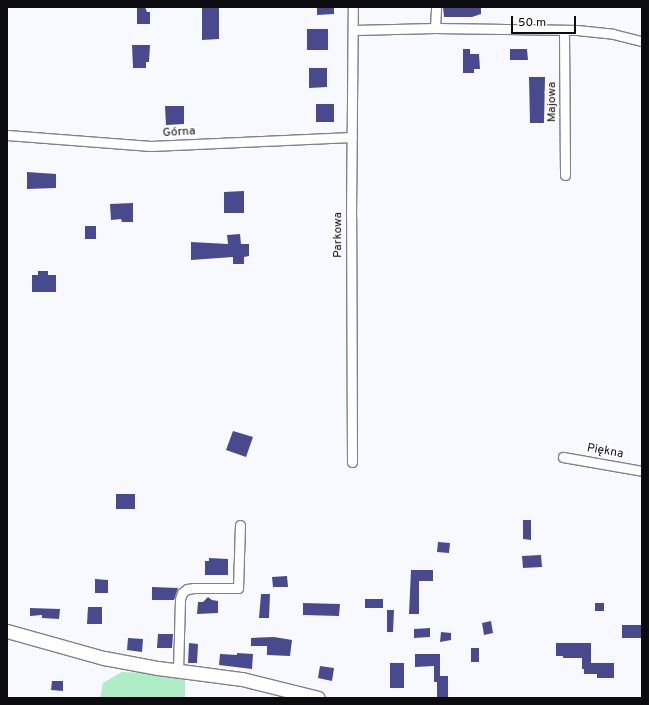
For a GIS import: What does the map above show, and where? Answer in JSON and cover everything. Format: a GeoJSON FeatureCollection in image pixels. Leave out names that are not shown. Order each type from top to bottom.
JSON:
{"type":"FeatureCollection","features":[{"type":"Feature","properties":{"kind":"street","name":"Parkowa"},"geometry":{"type":"LineString","coordinates":[[352,462],[351,217],[354,30],[353,7]]}},
{"type":"Feature","properties":{"kind":"street"},"geometry":{"type":"LineString","coordinates":[[435,28],[436,7]]}},
{"type":"Feature","properties":{"kind":"street"},"geometry":{"type":"LineString","coordinates":[[354,30],[435,28],[564,30],[613,34],[642,40]]}},
{"type":"Feature","properties":{"kind":"street","name":"Majowa"},"geometry":{"type":"LineString","coordinates":[[564,30],[565,175]]}},
{"type":"Feature","properties":{"kind":"street","name":"Górna"},"geometry":{"type":"LineString","coordinates":[[7,135],[151,146],[352,136]]}},
{"type":"Feature","properties":{"kind":"street","name":"Piękna"},"geometry":{"type":"LineString","coordinates":[[563,457],[642,471]]}},
{"type":"Feature","properties":{"kind":"street"},"geometry":{"type":"LineString","coordinates":[[178,671],[180,599],[182,593],[187,589],[194,588],[238,588],[240,524]]}},
{"type":"Feature","properties":{"kind":"street"},"geometry":{"type":"LineString","coordinates":[[7,632],[104,658],[178,671],[242,679],[318,698]]}},
{"type":"Feature","properties":{"kind":"green space"},"geometry":{"type":"Polygon","coordinates":[[[122,672],[145,673],[185,680],[185,698],[100,698],[103,683],[122,672]]]}},
{"type":"Feature","properties":{"kind":"building"},"geometry":{"type":"Polygon","coordinates":[[[137,7],[145,7],[147,12],[150,12],[150,24],[137,24],[137,7]]]}},
{"type":"Feature","properties":{"kind":"building"},"geometry":{"type":"Polygon","coordinates":[[[202,7],[219,7],[219,39],[202,40],[202,7]]]}},
{"type":"Feature","properties":{"kind":"building"},"geometry":{"type":"Polygon","coordinates":[[[443,7],[481,7],[481,14],[472,17],[444,17],[443,7]]]}},
{"type":"Feature","properties":{"kind":"building"},"geometry":{"type":"Polygon","coordinates":[[[317,8],[334,8],[334,14],[317,15],[317,8]]]}},
{"type":"Feature","properties":{"kind":"building"},"geometry":{"type":"Polygon","coordinates":[[[307,29],[328,29],[328,50],[307,50],[307,29]]]}},
{"type":"Feature","properties":{"kind":"building"},"geometry":{"type":"Polygon","coordinates":[[[132,45],[150,45],[149,62],[146,62],[146,68],[133,68],[132,45]]]}},
{"type":"Feature","properties":{"kind":"building"},"geometry":{"type":"Polygon","coordinates":[[[463,49],[470,49],[470,54],[479,54],[480,69],[474,69],[474,73],[463,73],[463,49]]]}},
{"type":"Feature","properties":{"kind":"building"},"geometry":{"type":"Polygon","coordinates":[[[510,49],[527,49],[528,60],[510,60],[510,49]]]}},
{"type":"Feature","properties":{"kind":"building"},"geometry":{"type":"Polygon","coordinates":[[[309,68],[327,68],[327,87],[309,88],[309,68]]]}},
{"type":"Feature","properties":{"kind":"building"},"geometry":{"type":"Polygon","coordinates":[[[529,77],[545,77],[544,123],[530,123],[529,77]]]}},
{"type":"Feature","properties":{"kind":"building"},"geometry":{"type":"Polygon","coordinates":[[[316,104],[334,104],[334,122],[316,122],[316,104]]]}},
{"type":"Feature","properties":{"kind":"building"},"geometry":{"type":"Polygon","coordinates":[[[165,106],[184,106],[184,124],[166,125],[165,106]]]}},
{"type":"Feature","properties":{"kind":"building"},"geometry":{"type":"Polygon","coordinates":[[[27,172],[56,174],[56,188],[27,189],[27,172]]]}},
{"type":"Feature","properties":{"kind":"building"},"geometry":{"type":"Polygon","coordinates":[[[244,191],[244,213],[224,213],[224,192],[244,191]]]}},
{"type":"Feature","properties":{"kind":"building"},"geometry":{"type":"Polygon","coordinates":[[[133,203],[133,222],[122,222],[121,219],[111,220],[110,204],[133,203]]]}},
{"type":"Feature","properties":{"kind":"building"},"geometry":{"type":"Polygon","coordinates":[[[85,226],[96,226],[96,239],[85,239],[85,226]]]}},
{"type":"Feature","properties":{"kind":"building"},"geometry":{"type":"Polygon","coordinates":[[[240,234],[241,244],[249,244],[249,256],[244,257],[244,264],[233,264],[233,257],[191,260],[191,242],[228,244],[227,235],[240,234]]]}},
{"type":"Feature","properties":{"kind":"building"},"geometry":{"type":"Polygon","coordinates":[[[38,271],[48,271],[48,275],[56,275],[56,292],[32,292],[32,275],[38,275],[38,271]]]}},
{"type":"Feature","properties":{"kind":"building"},"geometry":{"type":"Polygon","coordinates":[[[233,431],[253,437],[246,457],[226,450],[233,431]]]}},
{"type":"Feature","properties":{"kind":"building"},"geometry":{"type":"Polygon","coordinates":[[[116,494],[135,494],[135,509],[116,509],[116,494]]]}},
{"type":"Feature","properties":{"kind":"building"},"geometry":{"type":"Polygon","coordinates":[[[523,520],[531,520],[531,540],[523,539],[523,520]]]}},
{"type":"Feature","properties":{"kind":"building"},"geometry":{"type":"Polygon","coordinates":[[[438,542],[450,543],[449,553],[437,552],[438,542]]]}},
{"type":"Feature","properties":{"kind":"building"},"geometry":{"type":"Polygon","coordinates":[[[541,555],[542,567],[523,568],[522,556],[541,555]]]}},
{"type":"Feature","properties":{"kind":"building"},"geometry":{"type":"Polygon","coordinates":[[[209,558],[228,559],[228,575],[205,575],[205,561],[209,561],[209,558]]]}},
{"type":"Feature","properties":{"kind":"building"},"geometry":{"type":"Polygon","coordinates":[[[411,570],[433,570],[433,581],[419,581],[419,614],[409,614],[411,570]]]}},
{"type":"Feature","properties":{"kind":"building"},"geometry":{"type":"Polygon","coordinates":[[[287,576],[288,587],[273,587],[272,577],[287,576]]]}},
{"type":"Feature","properties":{"kind":"building"},"geometry":{"type":"Polygon","coordinates":[[[95,579],[108,580],[108,593],[95,593],[95,579]]]}},
{"type":"Feature","properties":{"kind":"building"},"geometry":{"type":"Polygon","coordinates":[[[152,587],[178,588],[174,600],[152,600],[152,587]]]}},
{"type":"Feature","properties":{"kind":"building"},"geometry":{"type":"Polygon","coordinates":[[[261,594],[270,594],[269,618],[259,618],[261,594]]]}},
{"type":"Feature","properties":{"kind":"building"},"geometry":{"type":"Polygon","coordinates":[[[208,597],[212,600],[218,601],[218,613],[197,614],[198,602],[203,602],[208,597]]]}},
{"type":"Feature","properties":{"kind":"building"},"geometry":{"type":"Polygon","coordinates":[[[365,599],[383,599],[383,608],[365,608],[365,599]]]}},
{"type":"Feature","properties":{"kind":"building"},"geometry":{"type":"Polygon","coordinates":[[[303,603],[340,604],[339,616],[303,615],[303,603]]]}},
{"type":"Feature","properties":{"kind":"building"},"geometry":{"type":"Polygon","coordinates":[[[595,603],[604,603],[604,611],[595,611],[595,603]]]}},
{"type":"Feature","properties":{"kind":"building"},"geometry":{"type":"Polygon","coordinates":[[[88,607],[102,607],[102,624],[87,624],[88,607]]]}},
{"type":"Feature","properties":{"kind":"building"},"geometry":{"type":"Polygon","coordinates":[[[30,608],[60,609],[59,619],[42,618],[42,615],[30,616],[30,608]]]}},
{"type":"Feature","properties":{"kind":"building"},"geometry":{"type":"Polygon","coordinates":[[[387,610],[394,610],[393,632],[387,632],[387,610]]]}},
{"type":"Feature","properties":{"kind":"building"},"geometry":{"type":"Polygon","coordinates":[[[491,621],[493,633],[484,635],[482,623],[491,621]]]}},
{"type":"Feature","properties":{"kind":"building"},"geometry":{"type":"Polygon","coordinates":[[[622,625],[641,625],[641,638],[622,638],[622,625]]]}},
{"type":"Feature","properties":{"kind":"building"},"geometry":{"type":"Polygon","coordinates":[[[430,628],[430,637],[414,638],[414,629],[430,628]]]}},
{"type":"Feature","properties":{"kind":"building"},"geometry":{"type":"Polygon","coordinates":[[[441,632],[451,633],[451,640],[440,642],[441,632]]]}},
{"type":"Feature","properties":{"kind":"building"},"geometry":{"type":"Polygon","coordinates":[[[158,634],[173,634],[172,648],[157,648],[158,634]]]}},
{"type":"Feature","properties":{"kind":"building"},"geometry":{"type":"Polygon","coordinates":[[[274,637],[292,640],[290,656],[267,655],[267,646],[251,646],[251,638],[274,637]]]}},
{"type":"Feature","properties":{"kind":"building"},"geometry":{"type":"Polygon","coordinates":[[[128,638],[143,639],[142,652],[127,650],[128,638]]]}},
{"type":"Feature","properties":{"kind":"building"},"geometry":{"type":"Polygon","coordinates":[[[189,643],[198,644],[197,663],[188,663],[189,643]]]}},
{"type":"Feature","properties":{"kind":"building"},"geometry":{"type":"Polygon","coordinates":[[[556,643],[591,643],[591,663],[614,663],[614,678],[597,678],[597,674],[584,674],[584,669],[582,669],[582,658],[563,658],[563,656],[556,656],[556,643]]]}},
{"type":"Feature","properties":{"kind":"building"},"geometry":{"type":"Polygon","coordinates":[[[471,648],[479,648],[479,662],[471,662],[471,648]]]}},
{"type":"Feature","properties":{"kind":"building"},"geometry":{"type":"Polygon","coordinates":[[[237,653],[253,654],[252,669],[219,665],[220,654],[237,655],[237,653]]]}},
{"type":"Feature","properties":{"kind":"building"},"geometry":{"type":"Polygon","coordinates":[[[415,654],[440,654],[440,676],[448,676],[448,698],[437,698],[437,682],[434,682],[434,666],[415,667],[415,654]]]}},
{"type":"Feature","properties":{"kind":"building"},"geometry":{"type":"Polygon","coordinates":[[[390,663],[404,663],[404,688],[390,688],[390,663]]]}},
{"type":"Feature","properties":{"kind":"building"},"geometry":{"type":"Polygon","coordinates":[[[320,666],[334,668],[332,681],[318,678],[320,666]]]}},
{"type":"Feature","properties":{"kind":"building"},"geometry":{"type":"Polygon","coordinates":[[[52,681],[63,681],[63,691],[51,690],[52,681]]]}}]}
